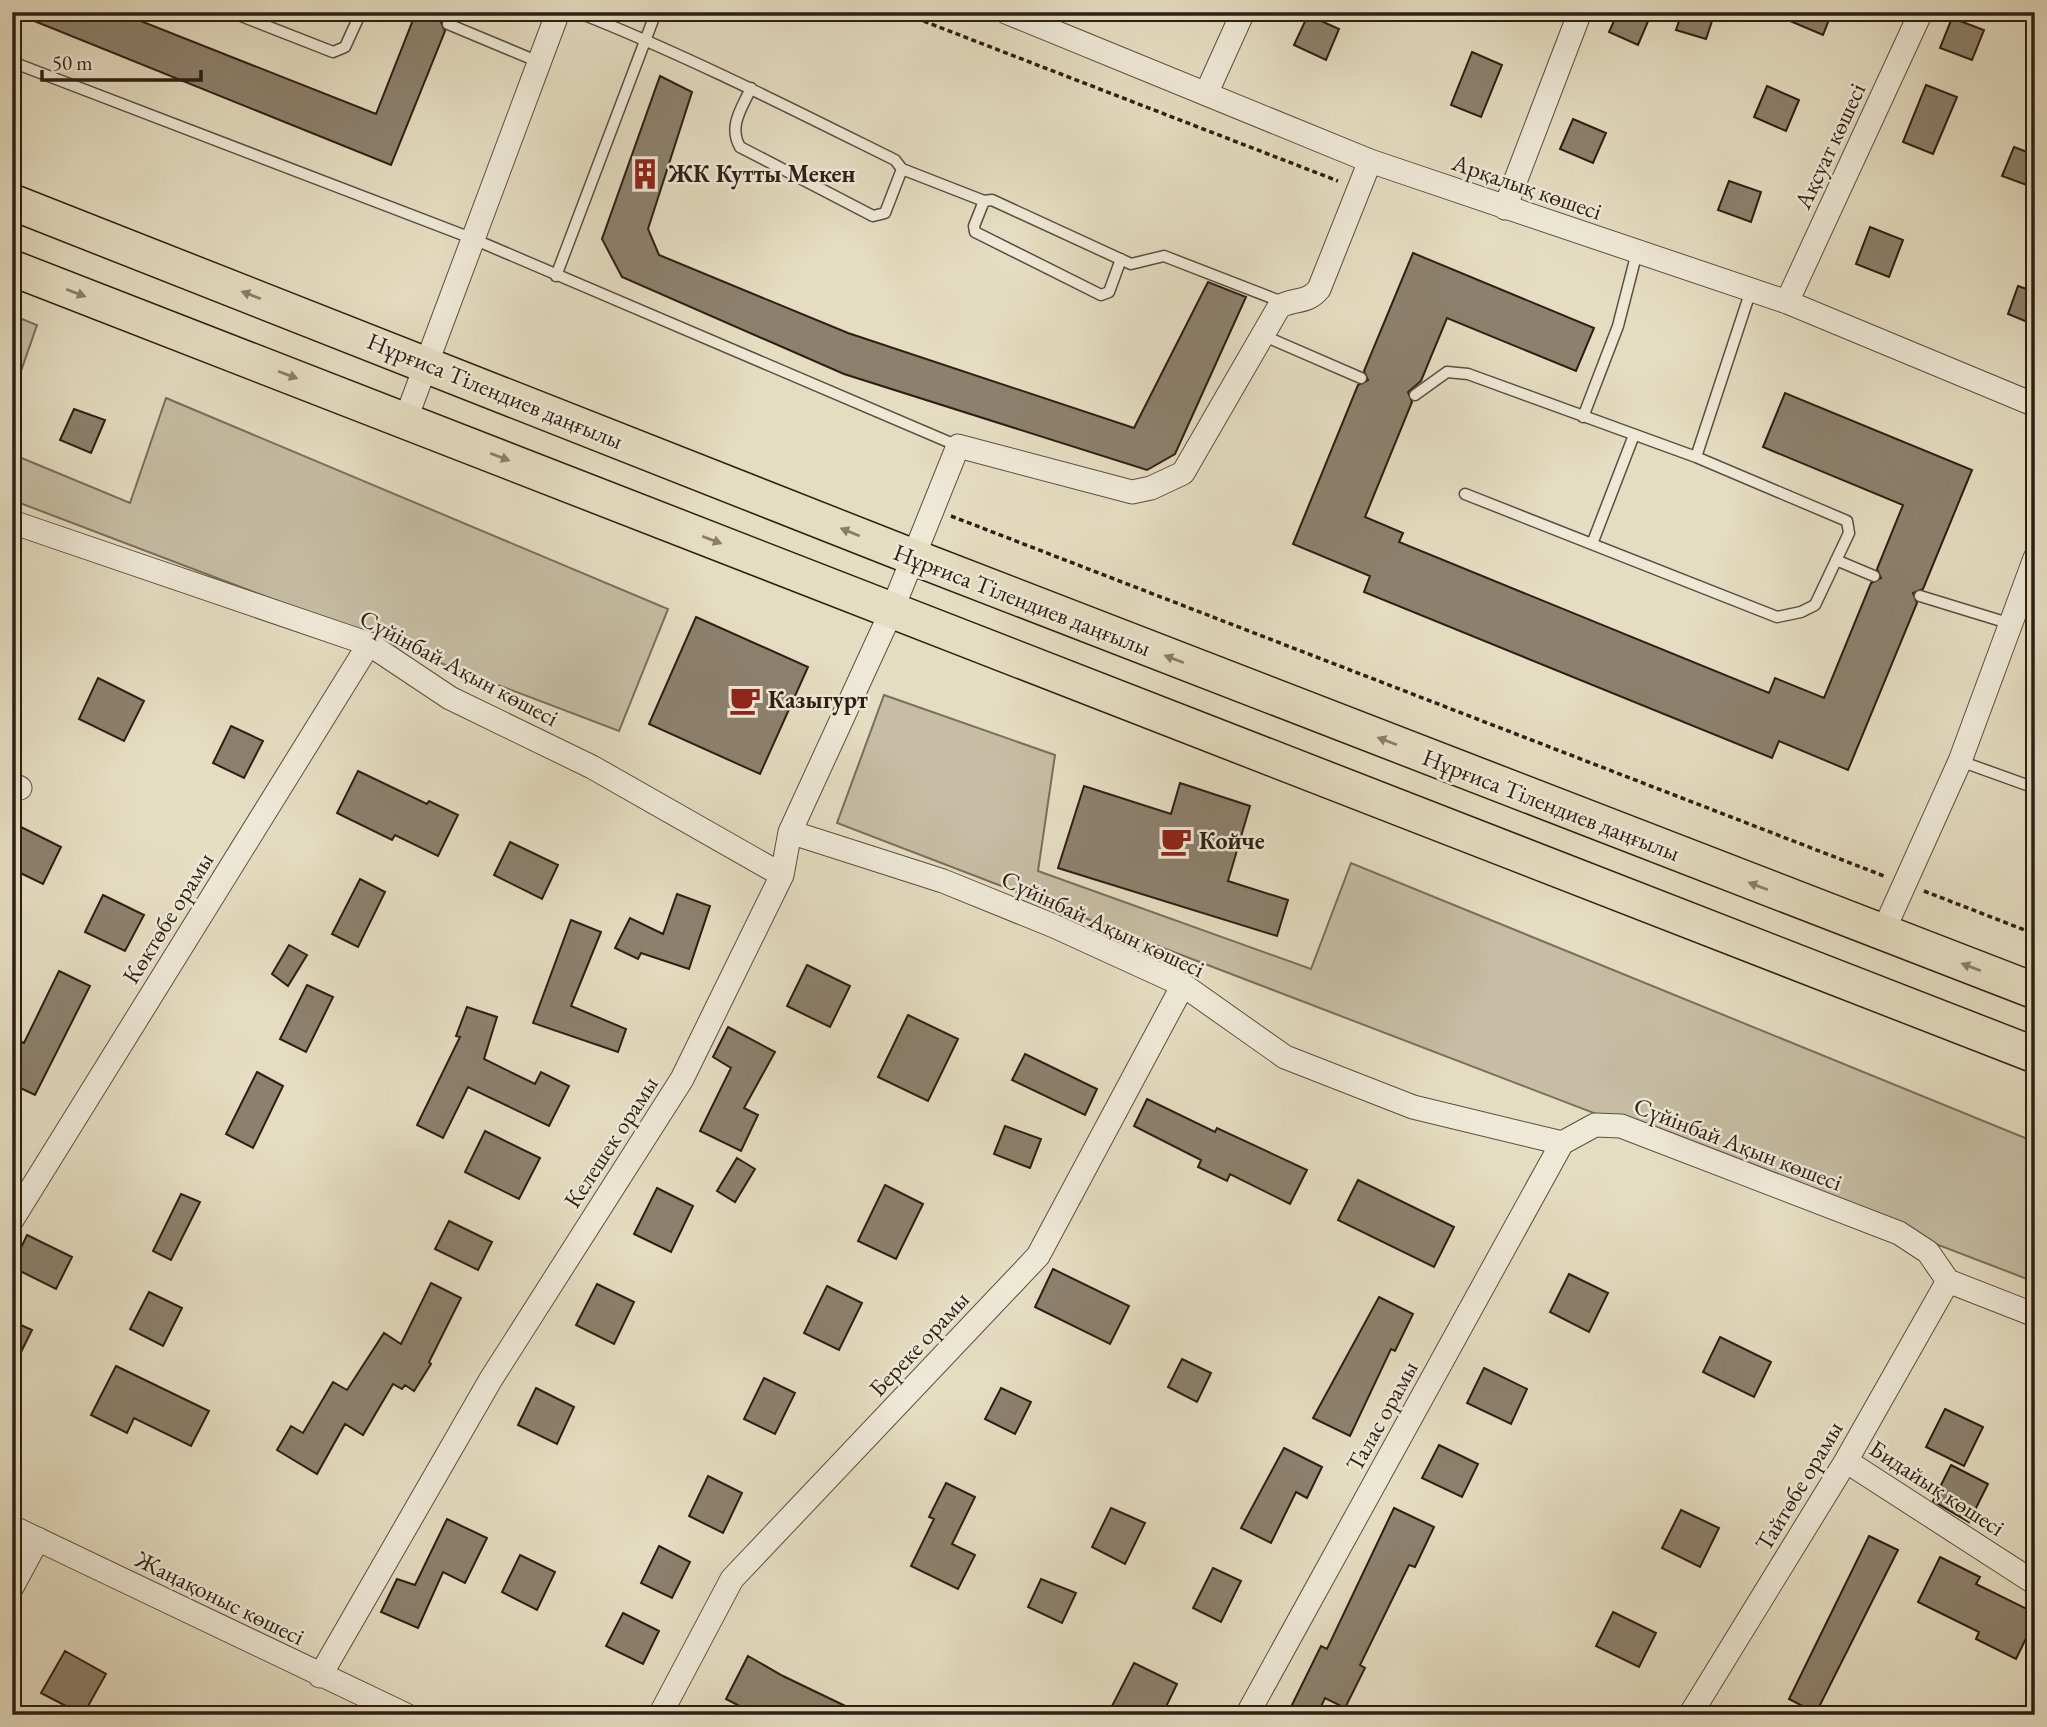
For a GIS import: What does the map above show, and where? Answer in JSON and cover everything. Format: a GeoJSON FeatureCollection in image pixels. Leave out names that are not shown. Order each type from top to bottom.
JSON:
{"type":"FeatureCollection","features":[{"type":"Feature","properties":{"kind":"main road","name":"Нұрғиса Тілендиев даңғылы"},"geometry":{"type":"LineString","coordinates":[[12,202],[913,557],[2035,991]]}},
{"type":"Feature","properties":{"kind":"main road"},"geometry":{"type":"LineString","coordinates":[[12,268],[2035,1055]]}},
{"type":"Feature","properties":{"kind":"street"},"geometry":{"type":"LineString","coordinates":[[405,421],[471,238],[558,12]]}},
{"type":"Feature","properties":{"kind":"street","name":"Арқалық көшесі"},"geometry":{"type":"LineString","coordinates":[[1006,12],[1370,161],[1787,302],[2035,405]]}},
{"type":"Feature","properties":{"kind":"street"},"geometry":{"type":"LineString","coordinates":[[1206,94],[1243,12]]}},
{"type":"Feature","properties":{"kind":"street"},"geometry":{"type":"LineString","coordinates":[[1505,208],[1580,12]]}},
{"type":"Feature","properties":{"kind":"street","name":"Ақсуат көшесі"},"geometry":{"type":"LineString","coordinates":[[1787,302],[1921,12]]}},
{"type":"Feature","properties":{"kind":"street"},"geometry":{"type":"LineString","coordinates":[[958,446],[1132,492],[1151,488],[1183,473],[1262,335],[1285,303],[1306,301],[1319,289],[1370,161]]}},
{"type":"Feature","properties":{"kind":"street","name":"Келешек орамы"},"geometry":{"type":"LineString","coordinates":[[320,1676],[491,1379],[682,1079],[782,875],[790,832],[892,610],[958,446]]}},
{"type":"Feature","properties":{"kind":"street","name":"Сүйінбай Ақын көшесі"},"geometry":{"type":"LineString","coordinates":[[12,522],[369,644],[450,698],[592,767],[782,875]]}},
{"type":"Feature","properties":{"kind":"street"},"geometry":{"type":"LineString","coordinates":[[1882,934],[1960,761],[2008,623],[2035,558]]}},
{"type":"Feature","properties":{"kind":"street","name":"Көктөбе орамы"},"geometry":{"type":"LineString","coordinates":[[12,1220],[369,644]]}},
{"type":"Feature","properties":{"kind":"street","name":"Сүйінбай Ақын көшесі"},"geometry":{"type":"LineString","coordinates":[[790,832],[943,881],[1054,926],[1183,985],[1285,1057],[1413,1107],[1562,1143],[1595,1125],[1621,1126],[1899,1233],[1928,1252],[1948,1281]]}},
{"type":"Feature","properties":{"kind":"street","name":"Береке орамы"},"geometry":{"type":"LineString","coordinates":[[660,1715],[732,1579],[1038,1256],[1183,985]]}},
{"type":"Feature","properties":{"kind":"street","name":"Талас орамы"},"geometry":{"type":"LineString","coordinates":[[1248,1715],[1562,1143]]}},
{"type":"Feature","properties":{"kind":"street"},"geometry":{"type":"LineString","coordinates":[[1948,1281],[2035,1315]]}},
{"type":"Feature","properties":{"kind":"street","name":"Тайтөбе орамы"},"geometry":{"type":"LineString","coordinates":[[1690,1715],[1846,1461],[1948,1281]]}},
{"type":"Feature","properties":{"kind":"street","name":"Бидайық көшесі"},"geometry":{"type":"LineString","coordinates":[[1846,1461],[2035,1583]]}},
{"type":"Feature","properties":{"kind":"street","name":"Жаңақоныс көшесі"},"geometry":{"type":"LineString","coordinates":[[12,1527],[406,1715]]}},
{"type":"Feature","properties":{"kind":"street"},"geometry":{"type":"LineString","coordinates":[[12,1587],[38,1539]]}},
{"type":"Feature","properties":{"kind":"lane"},"geometry":{"type":"LineString","coordinates":[[231,12],[333,52],[345,47],[361,12]]}},
{"type":"Feature","properties":{"kind":"lane"},"geometry":{"type":"LineString","coordinates":[[577,12],[645,39],[751,88],[895,160],[902,169],[984,201],[992,200],[1121,259],[1138,264],[1164,256],[1285,303]]}},
{"type":"Feature","properties":{"kind":"lane"},"geometry":{"type":"LineString","coordinates":[[556,276],[656,12]]}},
{"type":"Feature","properties":{"kind":"lane"},"geometry":{"type":"LineString","coordinates":[[447,24],[539,62]]}},
{"type":"Feature","properties":{"kind":"lane"},"geometry":{"type":"LineString","coordinates":[[12,62],[471,238],[958,446]]}},
{"type":"Feature","properties":{"kind":"lane"},"geometry":{"type":"LineString","coordinates":[[751,88],[734,125],[733,134],[740,147],[873,216],[885,214],[902,169]]}},
{"type":"Feature","properties":{"kind":"lane"},"geometry":{"type":"LineString","coordinates":[[984,201],[974,226],[975,232],[1101,295],[1109,292],[1121,259]]}},
{"type":"Feature","properties":{"kind":"lane"},"geometry":{"type":"LineString","coordinates":[[1583,417],[1618,326],[1637,252]]}},
{"type":"Feature","properties":{"kind":"lane"},"geometry":{"type":"LineString","coordinates":[[1696,457],[1751,290]]}},
{"type":"Feature","properties":{"kind":"lane"},"geometry":{"type":"LineString","coordinates":[[1262,335],[1362,378]]}},
{"type":"Feature","properties":{"kind":"lane"},"geometry":{"type":"LineString","coordinates":[[1415,396],[1447,372],[1457,371],[1696,457],[1847,521],[1849,533],[1815,604],[1801,612],[1777,617],[1465,494]]}},
{"type":"Feature","properties":{"kind":"lane"},"geometry":{"type":"LineString","coordinates":[[1592,544],[1634,435]]}},
{"type":"Feature","properties":{"kind":"lane"},"geometry":{"type":"LineString","coordinates":[[1836,560],[1874,576]]}},
{"type":"Feature","properties":{"kind":"lane"},"geometry":{"type":"LineString","coordinates":[[1920,596],[2008,623]]}},
{"type":"Feature","properties":{"kind":"lane"},"geometry":{"type":"LineString","coordinates":[[1960,761],[2035,788]]}},
{"type":"Feature","properties":{"kind":"path"},"geometry":{"type":"LineString","coordinates":[[900,12],[1359,189]]}},
{"type":"Feature","properties":{"kind":"path"},"geometry":{"type":"LineString","coordinates":[[932,509],[2035,934]]}},
{"type":"Feature","properties":{"kind":"shaded area"},"geometry":{"type":"Polygon","coordinates":[[[12,315],[37,325],[12,397],[12,315]]]}},
{"type":"Feature","properties":{"kind":"shaded area"},"geometry":{"type":"Polygon","coordinates":[[[166,398],[668,609],[619,731],[12,500],[12,454],[130,503],[166,398]]]}},
{"type":"Feature","properties":{"kind":"shaded area"},"geometry":{"type":"Polygon","coordinates":[[[884,695],[1055,755],[1038,871],[1311,969],[1351,863],[2035,1142],[2035,1282],[837,823],[884,695]]]}},
{"type":"Feature","properties":{"kind":"building"},"geometry":{"type":"Polygon","coordinates":[[[12,12],[118,12],[376,114],[413,20],[421,19],[424,12],[452,12],[441,22],[445,31],[391,165],[12,12]]]}},
{"type":"Feature","properties":{"kind":"building"},"geometry":{"type":"Polygon","coordinates":[[[1618,12],[1652,12],[1638,45],[1609,32],[1618,12]]]}},
{"type":"Feature","properties":{"kind":"building"},"geometry":{"type":"Polygon","coordinates":[[[1682,12],[1715,12],[1706,39],[1676,30],[1682,12]]]}},
{"type":"Feature","properties":{"kind":"building"},"geometry":{"type":"Polygon","coordinates":[[[1769,12],[1832,12],[1823,35],[1769,12]]]}},
{"type":"Feature","properties":{"kind":"building"},"geometry":{"type":"Polygon","coordinates":[[[1308,15],[1339,29],[1326,60],[1294,45],[1308,15]]]}},
{"type":"Feature","properties":{"kind":"building"},"geometry":{"type":"Polygon","coordinates":[[[1952,18],[1984,30],[1972,60],[1940,48],[1952,18]]]}},
{"type":"Feature","properties":{"kind":"building"},"geometry":{"type":"Polygon","coordinates":[[[1472,52],[1502,65],[1481,117],[1451,105],[1472,52]]]}},
{"type":"Feature","properties":{"kind":"building"},"geometry":{"type":"Polygon","coordinates":[[[660,76],[692,92],[648,229],[659,255],[848,333],[1134,428],[1208,282],[1246,297],[1175,454],[1147,470],[844,374],[622,277],[602,239],[660,76]]]}},
{"type":"Feature","properties":{"kind":"building"},"geometry":{"type":"Polygon","coordinates":[[[1926,85],[1957,97],[1933,154],[1903,142],[1926,85]]]}},
{"type":"Feature","properties":{"kind":"building"},"geometry":{"type":"Polygon","coordinates":[[[1767,86],[1799,100],[1786,131],[1754,117],[1767,86]]]}},
{"type":"Feature","properties":{"kind":"building"},"geometry":{"type":"Polygon","coordinates":[[[1573,119],[1606,133],[1593,163],[1560,149],[1573,119]]]}},
{"type":"Feature","properties":{"kind":"building"},"geometry":{"type":"Polygon","coordinates":[[[2014,147],[2035,155],[2035,188],[2002,176],[2014,147]]]}},
{"type":"Feature","properties":{"kind":"building"},"geometry":{"type":"Polygon","coordinates":[[[1729,181],[1761,192],[1751,222],[1718,210],[1729,181]]]}},
{"type":"Feature","properties":{"kind":"building"},"geometry":{"type":"Polygon","coordinates":[[[1870,227],[1903,240],[1889,277],[1856,264],[1870,227]]]}},
{"type":"Feature","properties":{"kind":"building"},"geometry":{"type":"Polygon","coordinates":[[[1413,253],[1594,328],[1576,371],[1447,318],[1421,381],[1408,392],[1412,402],[1365,517],[1403,533],[1399,542],[1769,693],[1775,678],[1824,698],[1871,583],[1881,578],[1877,569],[1903,505],[1763,447],[1785,393],[1972,470],[1923,589],[1913,593],[1917,603],[1848,770],[1779,741],[1772,758],[1364,592],[1370,576],[1293,544],[1358,385],[1368,380],[1364,371],[1413,253]]]}},
{"type":"Feature","properties":{"kind":"building"},"geometry":{"type":"Polygon","coordinates":[[[2018,286],[2035,292],[2035,325],[2008,314],[2018,286]]]}},
{"type":"Feature","properties":{"kind":"building"},"geometry":{"type":"Polygon","coordinates":[[[74,409],[105,420],[91,453],[60,440],[74,409]]]}},
{"type":"Feature","properties":{"kind":"building"},"geometry":{"type":"Polygon","coordinates":[[[696,617],[808,667],[760,774],[649,724],[696,617]]]}},
{"type":"Feature","properties":{"kind":"building"},"geometry":{"type":"Polygon","coordinates":[[[98,678],[144,701],[124,741],[79,719],[98,678]]]}},
{"type":"Feature","properties":{"kind":"building"},"geometry":{"type":"Polygon","coordinates":[[[231,726],[263,741],[244,778],[213,763],[231,726]]]}},
{"type":"Feature","properties":{"kind":"building"},"geometry":{"type":"Polygon","coordinates":[[[358,771],[427,804],[429,801],[458,815],[438,856],[395,835],[392,840],[337,813],[358,771]]]}},
{"type":"Feature","properties":{"kind":"building"},"geometry":{"type":"Polygon","coordinates":[[[1180,783],[1250,806],[1228,881],[1288,900],[1277,936],[1058,868],[1084,786],[1171,814],[1180,783]]]}},
{"type":"Feature","properties":{"kind":"building"},"geometry":{"type":"Polygon","coordinates":[[[21,827],[61,847],[43,884],[12,869],[12,844],[21,827]]]}},
{"type":"Feature","properties":{"kind":"building"},"geometry":{"type":"Polygon","coordinates":[[[510,842],[558,865],[542,899],[494,875],[510,842]]]}},
{"type":"Feature","properties":{"kind":"building"},"geometry":{"type":"Polygon","coordinates":[[[360,879],[385,892],[358,947],[332,934],[360,879]]]}},
{"type":"Feature","properties":{"kind":"building"},"geometry":{"type":"Polygon","coordinates":[[[677,894],[710,906],[689,969],[641,953],[638,959],[615,948],[630,918],[663,934],[677,894]]]}},
{"type":"Feature","properties":{"kind":"building"},"geometry":{"type":"Polygon","coordinates":[[[103,895],[144,915],[125,951],[85,932],[103,895]]]}},
{"type":"Feature","properties":{"kind":"building"},"geometry":{"type":"Polygon","coordinates":[[[571,920],[601,932],[571,1006],[626,1029],[618,1052],[533,1023],[571,920]]]}},
{"type":"Feature","properties":{"kind":"building"},"geometry":{"type":"Polygon","coordinates":[[[289,945],[307,955],[288,986],[272,974],[289,945]]]}},
{"type":"Feature","properties":{"kind":"building"},"geometry":{"type":"Polygon","coordinates":[[[807,965],[850,986],[830,1027],[787,1006],[807,965]]]}},
{"type":"Feature","properties":{"kind":"building"},"geometry":{"type":"Polygon","coordinates":[[[59,971],[90,986],[35,1095],[12,1084],[12,1038],[24,1043],[59,971]]]}},
{"type":"Feature","properties":{"kind":"building"},"geometry":{"type":"Polygon","coordinates":[[[307,985],[333,997],[306,1052],[280,1039],[307,985]]]}},
{"type":"Feature","properties":{"kind":"building"},"geometry":{"type":"Polygon","coordinates":[[[467,1007],[497,1017],[484,1059],[535,1084],[541,1072],[569,1086],[549,1126],[468,1087],[443,1138],[417,1125],[460,1037],[456,1036],[467,1007]]]}},
{"type":"Feature","properties":{"kind":"building"},"geometry":{"type":"Polygon","coordinates":[[[908,1015],[958,1039],[928,1101],[878,1077],[908,1015]]]}},
{"type":"Feature","properties":{"kind":"building"},"geometry":{"type":"Polygon","coordinates":[[[728,1027],[775,1052],[744,1108],[758,1115],[741,1151],[700,1131],[731,1068],[713,1057],[728,1027]]]}},
{"type":"Feature","properties":{"kind":"building"},"geometry":{"type":"Polygon","coordinates":[[[1025,1054],[1097,1089],[1085,1115],[1012,1080],[1025,1054]]]}},
{"type":"Feature","properties":{"kind":"building"},"geometry":{"type":"Polygon","coordinates":[[[257,1072],[283,1086],[253,1148],[226,1134],[257,1072]]]}},
{"type":"Feature","properties":{"kind":"building"},"geometry":{"type":"Polygon","coordinates":[[[1147,1099],[1215,1132],[1217,1128],[1307,1170],[1290,1204],[1230,1174],[1227,1181],[1198,1167],[1201,1160],[1134,1126],[1147,1099]]]}},
{"type":"Feature","properties":{"kind":"building"},"geometry":{"type":"Polygon","coordinates":[[[1005,1126],[1041,1139],[1030,1168],[994,1154],[1005,1126]]]}},
{"type":"Feature","properties":{"kind":"building"},"geometry":{"type":"Polygon","coordinates":[[[485,1131],[540,1158],[519,1199],[465,1172],[485,1131]]]}},
{"type":"Feature","properties":{"kind":"building"},"geometry":{"type":"Polygon","coordinates":[[[737,1158],[755,1169],[735,1202],[717,1191],[737,1158]]]}},
{"type":"Feature","properties":{"kind":"building"},"geometry":{"type":"Polygon","coordinates":[[[1358,1180],[1454,1227],[1434,1267],[1338,1220],[1358,1180]]]}},
{"type":"Feature","properties":{"kind":"building"},"geometry":{"type":"Polygon","coordinates":[[[885,1185],[923,1204],[896,1259],[858,1241],[885,1185]]]}},
{"type":"Feature","properties":{"kind":"building"},"geometry":{"type":"Polygon","coordinates":[[[657,1188],[693,1206],[671,1252],[634,1234],[657,1188]]]}},
{"type":"Feature","properties":{"kind":"building"},"geometry":{"type":"Polygon","coordinates":[[[181,1194],[200,1202],[171,1260],[153,1251],[181,1194]]]}},
{"type":"Feature","properties":{"kind":"building"},"geometry":{"type":"Polygon","coordinates":[[[449,1221],[492,1242],[478,1270],[435,1249],[449,1221]]]}},
{"type":"Feature","properties":{"kind":"building"},"geometry":{"type":"Polygon","coordinates":[[[27,1235],[72,1257],[56,1289],[12,1267],[27,1235]]]}},
{"type":"Feature","properties":{"kind":"building"},"geometry":{"type":"Polygon","coordinates":[[[1053,1269],[1129,1306],[1110,1344],[1035,1307],[1053,1269]]]}},
{"type":"Feature","properties":{"kind":"building"},"geometry":{"type":"Polygon","coordinates":[[[1569,1274],[1608,1293],[1589,1332],[1550,1312],[1569,1274]]]}},
{"type":"Feature","properties":{"kind":"building"},"geometry":{"type":"Polygon","coordinates":[[[431,1283],[461,1298],[429,1362],[431,1364],[414,1391],[405,1385],[402,1389],[393,1384],[363,1435],[345,1424],[317,1474],[277,1450],[291,1426],[303,1433],[333,1382],[347,1390],[384,1333],[401,1344],[431,1283]]]}},
{"type":"Feature","properties":{"kind":"building"},"geometry":{"type":"Polygon","coordinates":[[[597,1284],[634,1302],[614,1344],[576,1325],[597,1284]]]}},
{"type":"Feature","properties":{"kind":"building"},"geometry":{"type":"Polygon","coordinates":[[[827,1286],[862,1303],[839,1350],[804,1333],[827,1286]]]}},
{"type":"Feature","properties":{"kind":"building"},"geometry":{"type":"Polygon","coordinates":[[[149,1292],[182,1308],[163,1346],[130,1329],[149,1292]]]}},
{"type":"Feature","properties":{"kind":"building"},"geometry":{"type":"Polygon","coordinates":[[[1379,1297],[1413,1314],[1395,1351],[1391,1349],[1350,1436],[1313,1418],[1379,1297]]]}},
{"type":"Feature","properties":{"kind":"building"},"geometry":{"type":"Polygon","coordinates":[[[12,1321],[32,1330],[12,1370],[12,1321]]]}},
{"type":"Feature","properties":{"kind":"building"},"geometry":{"type":"Polygon","coordinates":[[[1720,1337],[1771,1362],[1754,1397],[1703,1372],[1720,1337]]]}},
{"type":"Feature","properties":{"kind":"building"},"geometry":{"type":"Polygon","coordinates":[[[1182,1359],[1211,1373],[1197,1402],[1168,1387],[1182,1359]]]}},
{"type":"Feature","properties":{"kind":"building"},"geometry":{"type":"Polygon","coordinates":[[[116,1366],[209,1411],[191,1446],[134,1418],[127,1433],[91,1415],[116,1366]]]}},
{"type":"Feature","properties":{"kind":"building"},"geometry":{"type":"Polygon","coordinates":[[[1484,1368],[1527,1389],[1511,1424],[1467,1403],[1484,1368]]]}},
{"type":"Feature","properties":{"kind":"building"},"geometry":{"type":"Polygon","coordinates":[[[764,1378],[795,1393],[775,1434],[744,1419],[764,1378]]]}},
{"type":"Feature","properties":{"kind":"building"},"geometry":{"type":"Polygon","coordinates":[[[536,1388],[574,1407],[557,1444],[518,1425],[536,1388]]]}},
{"type":"Feature","properties":{"kind":"building"},"geometry":{"type":"Polygon","coordinates":[[[1001,1388],[1031,1402],[1015,1434],[985,1419],[1001,1388]]]}},
{"type":"Feature","properties":{"kind":"building"},"geometry":{"type":"Polygon","coordinates":[[[1945,1409],[1983,1427],[1964,1466],[1926,1447],[1945,1409]]]}},
{"type":"Feature","properties":{"kind":"building"},"geometry":{"type":"Polygon","coordinates":[[[1439,1445],[1478,1464],[1462,1497],[1422,1478],[1439,1445]]]}},
{"type":"Feature","properties":{"kind":"building"},"geometry":{"type":"Polygon","coordinates":[[[1284,1448],[1322,1467],[1307,1498],[1296,1492],[1271,1543],[1241,1528],[1284,1448]]]}},
{"type":"Feature","properties":{"kind":"building"},"geometry":{"type":"Polygon","coordinates":[[[1951,1465],[1988,1484],[1969,1522],[1933,1501],[1951,1465]]]}},
{"type":"Feature","properties":{"kind":"building"},"geometry":{"type":"Polygon","coordinates":[[[708,1476],[742,1493],[723,1533],[689,1516],[708,1476]]]}},
{"type":"Feature","properties":{"kind":"building"},"geometry":{"type":"Polygon","coordinates":[[[946,1483],[975,1497],[952,1544],[975,1555],[958,1589],[911,1566],[934,1519],[929,1517],[946,1483]]]}},
{"type":"Feature","properties":{"kind":"building"},"geometry":{"type":"Polygon","coordinates":[[[1111,1508],[1145,1523],[1125,1564],[1092,1547],[1111,1508]]]}},
{"type":"Feature","properties":{"kind":"building"},"geometry":{"type":"Polygon","coordinates":[[[1394,1508],[1434,1527],[1415,1567],[1409,1565],[1360,1665],[1365,1668],[1345,1708],[1325,1698],[1317,1715],[1287,1715],[1321,1646],[1327,1649],[1394,1508]]]}},
{"type":"Feature","properties":{"kind":"building"},"geometry":{"type":"Polygon","coordinates":[[[1681,1510],[1719,1528],[1700,1567],[1662,1548],[1681,1510]]]}},
{"type":"Feature","properties":{"kind":"building"},"geometry":{"type":"Polygon","coordinates":[[[447,1519],[487,1538],[465,1583],[443,1572],[418,1628],[381,1612],[397,1579],[415,1585],[447,1519]]]}},
{"type":"Feature","properties":{"kind":"building"},"geometry":{"type":"Polygon","coordinates":[[[1869,1536],[1898,1550],[1816,1713],[1789,1699],[1869,1536]]]}},
{"type":"Feature","properties":{"kind":"building"},"geometry":{"type":"Polygon","coordinates":[[[659,1546],[690,1562],[672,1598],[641,1583],[659,1546]]]}},
{"type":"Feature","properties":{"kind":"building"},"geometry":{"type":"Polygon","coordinates":[[[520,1555],[555,1572],[537,1610],[502,1592],[520,1555]]]}},
{"type":"Feature","properties":{"kind":"building"},"geometry":{"type":"Polygon","coordinates":[[[1940,1557],[1980,1577],[1976,1584],[2035,1613],[2035,1620],[2016,1659],[1976,1639],[1979,1632],[1918,1602],[1940,1557]]]}},
{"type":"Feature","properties":{"kind":"building"},"geometry":{"type":"Polygon","coordinates":[[[1213,1568],[1241,1581],[1221,1622],[1193,1608],[1213,1568]]]}},
{"type":"Feature","properties":{"kind":"building"},"geometry":{"type":"Polygon","coordinates":[[[1041,1579],[1076,1593],[1062,1623],[1028,1607],[1041,1579]]]}},
{"type":"Feature","properties":{"kind":"building"},"geometry":{"type":"Polygon","coordinates":[[[1613,1612],[1656,1633],[1639,1667],[1596,1646],[1613,1612]]]}},
{"type":"Feature","properties":{"kind":"building"},"geometry":{"type":"Polygon","coordinates":[[[623,1613],[659,1631],[643,1664],[606,1646],[623,1613]]]}},
{"type":"Feature","properties":{"kind":"building"},"geometry":{"type":"Polygon","coordinates":[[[65,1651],[106,1674],[83,1715],[41,1693],[65,1651]]]}},
{"type":"Feature","properties":{"kind":"building"},"geometry":{"type":"Polygon","coordinates":[[[748,1656],[864,1715],[757,1715],[726,1699],[748,1656]]]}},
{"type":"Feature","properties":{"kind":"building"},"geometry":{"type":"Polygon","coordinates":[[[1134,1663],[1177,1684],[1162,1715],[1125,1715],[1111,1708],[1134,1663]]]}},
{"type":"Feature","properties":{"kind":"place","name":"ЖК Кутты Мекен"},"geometry":{"type":"Point","coordinates":[645,174]}},
{"type":"Feature","properties":{"kind":"place","name":"Казыгурт"},"geometry":{"type":"Point","coordinates":[745,700]}},
{"type":"Feature","properties":{"kind":"place","name":"Койче"},"geometry":{"type":"Point","coordinates":[1176,841]}}]}
